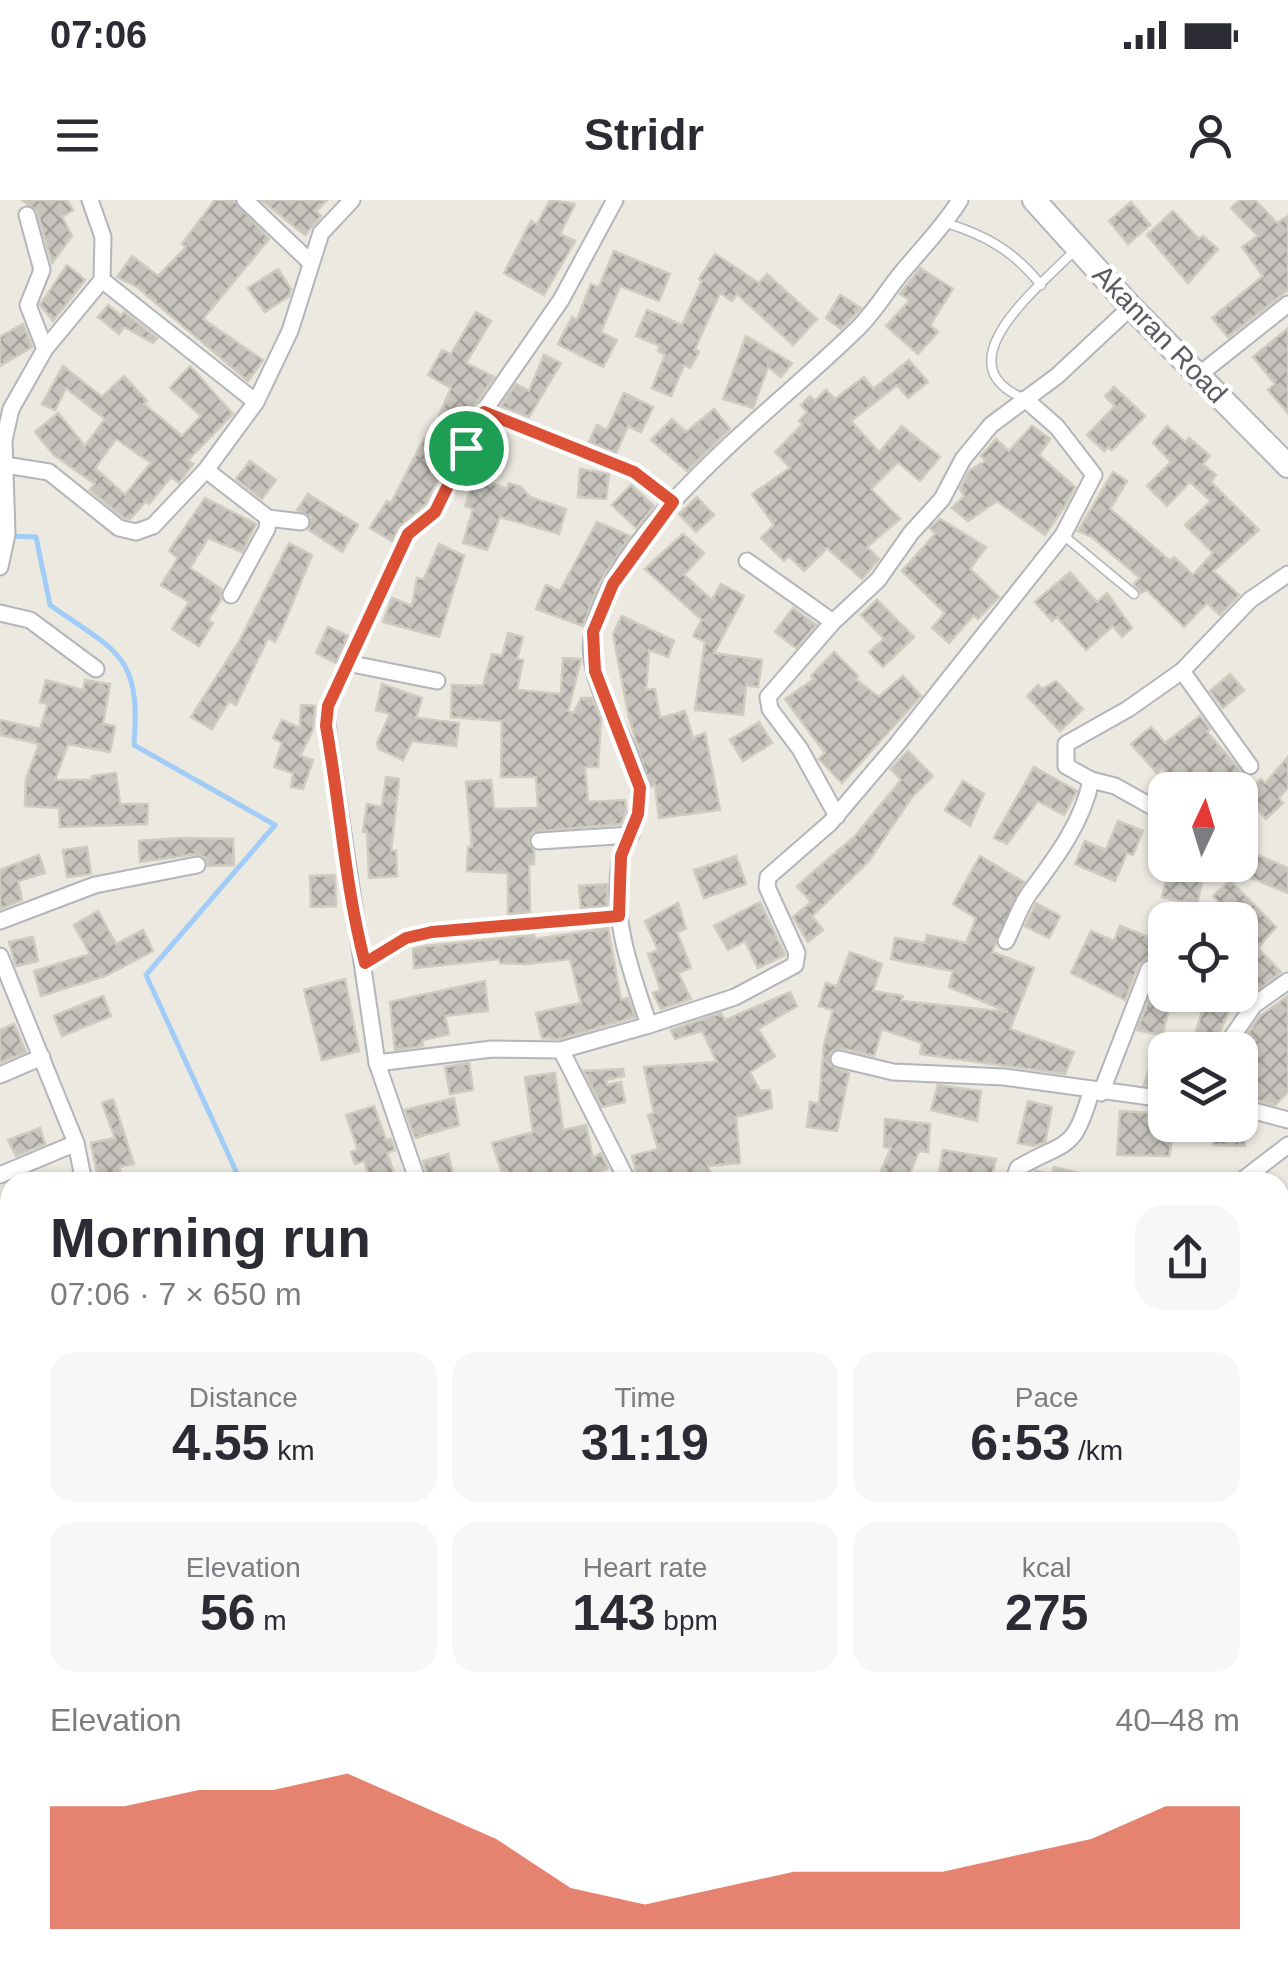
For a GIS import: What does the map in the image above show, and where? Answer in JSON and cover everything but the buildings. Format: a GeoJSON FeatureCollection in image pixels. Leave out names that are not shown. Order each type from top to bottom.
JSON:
{"type":"FeatureCollection","features":[{"type":"Feature","properties":{"kind":"main road","name":"Akanran Road"},"geometry":{"type":"LineString","coordinates":[[1034,200],[1131,307],[1288,466]]}},
{"type":"Feature","properties":{"kind":"street"},"geometry":{"type":"LineString","coordinates":[[0,567],[6,540],[6,408],[45,350],[102,280],[103,237],[90,200]]}},
{"type":"Feature","properties":{"kind":"street"},"geometry":{"type":"LineString","coordinates":[[244,200],[309,260]]}},
{"type":"Feature","properties":{"kind":"street"},"geometry":{"type":"LineString","coordinates":[[5,465],[48,472],[119,528],[136,532],[152,526],[206,470],[256,402],[290,331],[309,260],[321,232],[352,200]]}},
{"type":"Feature","properties":{"kind":"street"},"geometry":{"type":"LineString","coordinates":[[415,1172],[378,1064],[326,726],[328,706],[408,534],[435,512],[484,412],[561,300],[615,200]]}},
{"type":"Feature","properties":{"kind":"street"},"geometry":{"type":"LineString","coordinates":[[648,1025],[627,961],[619,916],[621,856],[631,834],[640,788],[595,671],[593,632],[613,584],[673,502],[728,444],[860,326],[946,223],[960,200]]}},
{"type":"Feature","properties":{"kind":"street"},"geometry":{"type":"LineString","coordinates":[[27,214],[42,270],[28,305],[45,350]]}},
{"type":"Feature","properties":{"kind":"street"},"geometry":{"type":"LineString","coordinates":[[102,280],[256,402]]}},
{"type":"Feature","properties":{"kind":"street"},"geometry":{"type":"LineString","coordinates":[[1200,374],[1288,304]]}},
{"type":"Feature","properties":{"kind":"street"},"geometry":{"type":"LineString","coordinates":[[836,816],[800,749],[770,708],[768,697],[833,622],[878,580],[911,533],[942,499],[963,459],[991,425],[1131,307]]}},
{"type":"Feature","properties":{"kind":"street"},"geometry":{"type":"LineString","coordinates":[[378,1064],[492,1049],[561,1050],[735,996],[796,965],[797,953],[766,881],[836,816],[1062,535],[1094,475],[1057,427],[1025,399]]}},
{"type":"Feature","properties":{"kind":"street"},"geometry":{"type":"LineString","coordinates":[[484,412],[634,472],[673,502]]}},
{"type":"Feature","properties":{"kind":"street"},"geometry":{"type":"LineString","coordinates":[[206,470],[268,518],[302,522]]}},
{"type":"Feature","properties":{"kind":"street"},"geometry":{"type":"LineString","coordinates":[[232,595],[267,529],[268,518]]}},
{"type":"Feature","properties":{"kind":"street"},"geometry":{"type":"LineString","coordinates":[[747,561],[833,622]]}},
{"type":"Feature","properties":{"kind":"street"},"geometry":{"type":"LineString","coordinates":[[1148,805],[1066,766],[1066,744],[1128,709],[1182,671],[1250,600],[1288,574]]}},
{"type":"Feature","properties":{"kind":"street"},"geometry":{"type":"LineString","coordinates":[[0,613],[30,620],[96,669]]}},
{"type":"Feature","properties":{"kind":"street"},"geometry":{"type":"LineString","coordinates":[[347,663],[437,680]]}},
{"type":"Feature","properties":{"kind":"street"},"geometry":{"type":"LineString","coordinates":[[1182,671],[1250,766]]}},
{"type":"Feature","properties":{"kind":"street"},"geometry":{"type":"LineString","coordinates":[[1006,941],[1032,888],[1041,883],[1064,846],[1091,780]]}},
{"type":"Feature","properties":{"kind":"street"},"geometry":{"type":"LineString","coordinates":[[538,841],[631,834]]}},
{"type":"Feature","properties":{"kind":"street"},"geometry":{"type":"LineString","coordinates":[[0,921],[95,885],[197,865]]}},
{"type":"Feature","properties":{"kind":"street"},"geometry":{"type":"LineString","coordinates":[[365,963],[406,938],[432,932],[619,916]]}},
{"type":"Feature","properties":{"kind":"street"},"geometry":{"type":"LineString","coordinates":[[0,956],[76,1143],[82,1172]]}},
{"type":"Feature","properties":{"kind":"street"},"geometry":{"type":"LineString","coordinates":[[1017,1172],[1070,1142],[1082,1124],[1148,971]]}},
{"type":"Feature","properties":{"kind":"street"},"geometry":{"type":"LineString","coordinates":[[1235,1032],[1254,1005],[1288,981]]}},
{"type":"Feature","properties":{"kind":"street"},"geometry":{"type":"LineString","coordinates":[[561,1050],[623,1172]]}},
{"type":"Feature","properties":{"kind":"street"},"geometry":{"type":"LineString","coordinates":[[0,1075],[42,1057]]}},
{"type":"Feature","properties":{"kind":"street"},"geometry":{"type":"LineString","coordinates":[[839,1058],[894,1072],[1004,1077],[1148,1098]]}},
{"type":"Feature","properties":{"kind":"street"},"geometry":{"type":"LineString","coordinates":[[1258,1112],[1288,1120]]}},
{"type":"Feature","properties":{"kind":"street"},"geometry":{"type":"LineString","coordinates":[[7,1172],[76,1143]]}},
{"type":"Feature","properties":{"kind":"street"},"geometry":{"type":"LineString","coordinates":[[1253,1172],[1288,1145]]}},
{"type":"Feature","properties":{"kind":"lane"},"geometry":{"type":"LineString","coordinates":[[946,223],[981,234],[1021,260],[1042,286]]}},
{"type":"Feature","properties":{"kind":"lane"},"geometry":{"type":"LineString","coordinates":[[1025,399],[1006,392],[992,367],[990,346],[1002,327],[1077,248]]}},
{"type":"Feature","properties":{"kind":"lane"},"geometry":{"type":"LineString","coordinates":[[1062,535],[1134,594]]}},
{"type":"Feature","properties":{"kind":"waterway"},"geometry":{"type":"LineString","coordinates":[[8,536],[36,537],[50,605],[93,634],[120,659],[133,691],[134,745],[275,825],[146,975],[236,1172]]}},
{"type":"Feature","properties":{"kind":"route"},"geometry":{"type":"LineString","coordinates":[[484,412],[634,472],[673,502],[613,584],[593,632],[595,671],[640,788],[638,814],[621,856],[619,916],[432,932],[406,938],[365,963],[354,920],[347,848],[326,726],[328,706],[408,534],[435,512],[466,448],[484,412]]}}]}
